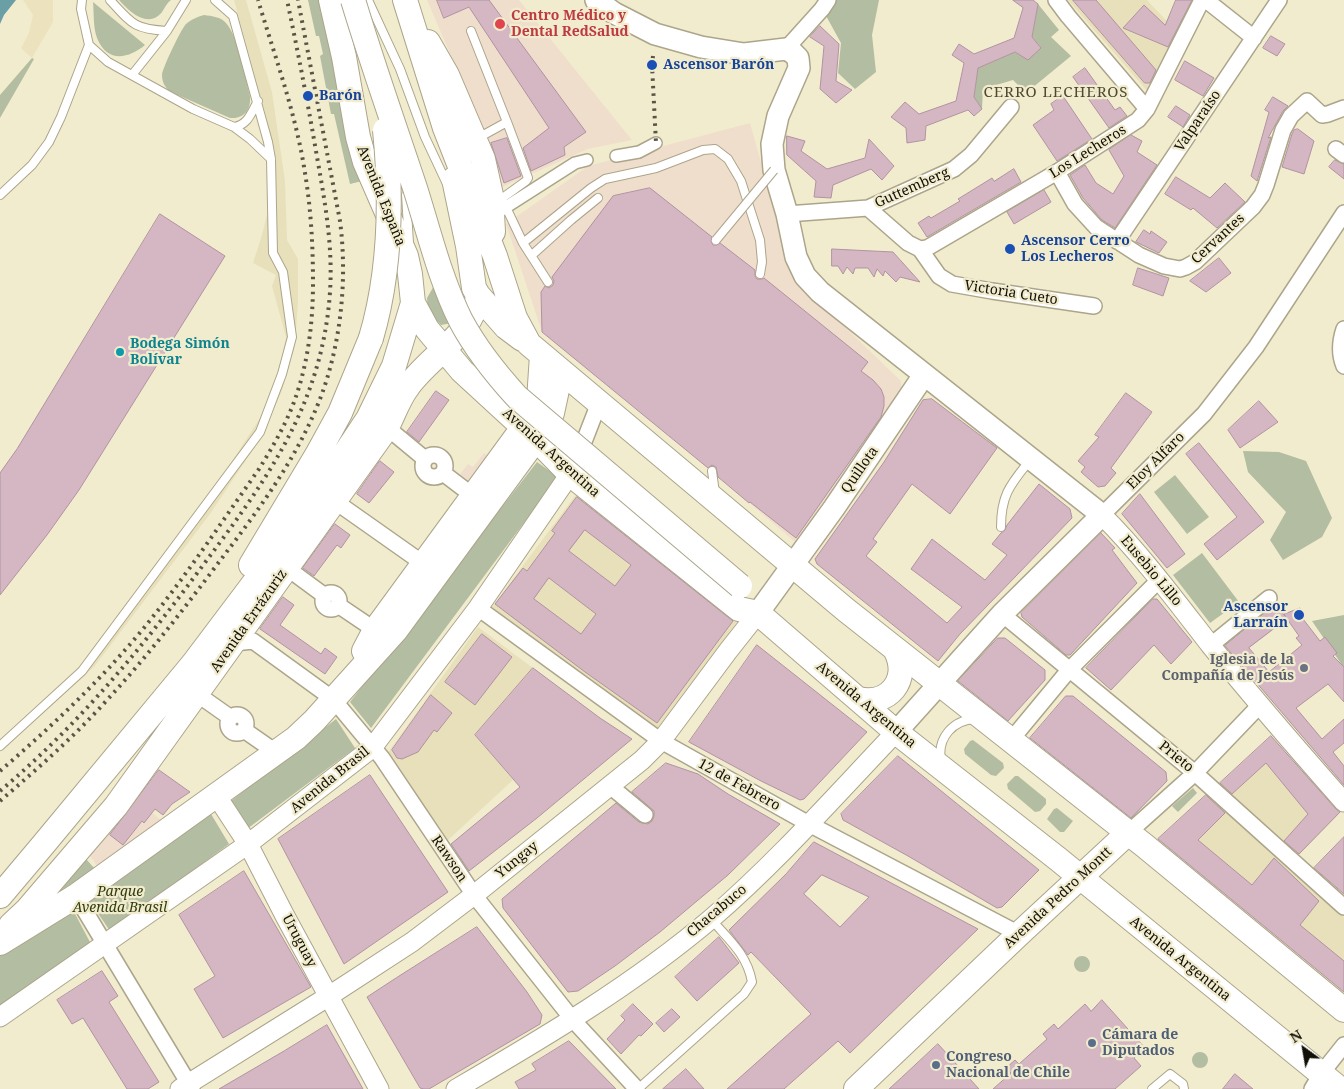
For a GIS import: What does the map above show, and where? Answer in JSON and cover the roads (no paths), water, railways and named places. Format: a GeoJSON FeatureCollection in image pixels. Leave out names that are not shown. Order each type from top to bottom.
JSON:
{"type":"FeatureCollection","features":[{"type":"Feature","properties":{"kind":"main road","name":"Avenida España"},"geometry":{"type":"LineString","coordinates":[[331,0],[344,57],[358,137],[365,162],[406,256],[411,287]]}},
{"type":"Feature","properties":{"kind":"main road"},"geometry":{"type":"LineString","coordinates":[[352,0],[449,292],[462,321],[482,354],[507,386],[534,413],[740,586],[751,597],[758,613]]}},
{"type":"Feature","properties":{"kind":"main road"},"geometry":{"type":"LineString","coordinates":[[596,0],[614,13],[655,34],[701,47],[744,54],[786,49]]}},
{"type":"Feature","properties":{"kind":"main road"},"geometry":{"type":"LineString","coordinates":[[0,943],[76,896],[277,753],[314,721],[396,630],[529,434],[539,400],[535,350],[515,318],[495,256],[445,128],[406,3]]}},
{"type":"Feature","properties":{"kind":"main road"},"geometry":{"type":"LineString","coordinates":[[406,3],[447,75],[476,139],[486,167],[491,195],[499,207],[495,256]]}},
{"type":"Feature","properties":{"kind":"main road","name":"Eusebio Lillo"},"geometry":{"type":"LineString","coordinates":[[786,49],[798,58],[799,68],[778,116],[772,144],[774,170],[787,214],[796,257],[805,276],[820,292],[1102,514]]}},
{"type":"Feature","properties":{"kind":"main road"},"geometry":{"type":"LineString","coordinates":[[89,789],[252,563],[317,456],[340,413],[361,365],[377,317],[385,275],[390,199],[384,124],[374,67]]}},
{"type":"Feature","properties":{"kind":"main road"},"geometry":{"type":"LineString","coordinates":[[445,128],[476,291]]}},
{"type":"Feature","properties":{"kind":"main road"},"geometry":{"type":"LineString","coordinates":[[411,287],[420,269],[426,265],[449,262],[462,271],[506,327],[896,651],[1145,846],[1344,1010]]}},
{"type":"Feature","properties":{"kind":"main road","name":"Avenida Argentina"},"geometry":{"type":"LineString","coordinates":[[411,287],[427,329],[443,350],[462,372],[570,474],[740,609],[758,613],[896,732],[1080,877],[1316,1081],[1340,1089]]}},
{"type":"Feature","properties":{"kind":"main road","name":"Avenida Errázuriz"},"geometry":{"type":"LineString","coordinates":[[0,896],[193,664],[303,518],[368,419],[394,366],[411,287]]}},
{"type":"Feature","properties":{"kind":"main road","name":"Avenida Errázuriz"},"geometry":{"type":"LineString","coordinates":[[0,935],[28,910],[116,806],[197,694],[246,635],[287,568],[336,502],[386,429],[406,389],[468,321],[477,303],[476,291]]}},
{"type":"Feature","properties":{"kind":"main road"},"geometry":{"type":"LineString","coordinates":[[422,370],[435,368],[462,372]]}},
{"type":"Feature","properties":{"kind":"main road"},"geometry":{"type":"LineString","coordinates":[[338,693],[375,630],[472,495],[529,434],[552,413],[561,371]]}},
{"type":"Feature","properties":{"kind":"main road","name":"Quillota"},"geometry":{"type":"LineString","coordinates":[[794,565],[924,375]]}},
{"type":"Feature","properties":{"kind":"main road","name":"Eloy Alfaro"},"geometry":{"type":"LineString","coordinates":[[938,685],[1002,614],[1102,514]]}},
{"type":"Feature","properties":{"kind":"main road","name":"Yungay"},"geometry":{"type":"LineString","coordinates":[[758,613],[794,565]]}},
{"type":"Feature","properties":{"kind":"main road"},"geometry":{"type":"LineString","coordinates":[[858,699],[865,701],[879,699],[896,687],[901,673],[901,665],[896,651]]}},
{"type":"Feature","properties":{"kind":"main road","name":"Chacabuco"},"geometry":{"type":"LineString","coordinates":[[896,732],[938,685]]}},
{"type":"Feature","properties":{"kind":"main road","name":"Avenida Pedro Montt"},"geometry":{"type":"LineString","coordinates":[[856,1089],[1128,833]]}},
{"type":"Feature","properties":{"kind":"street"},"geometry":{"type":"LineString","coordinates":[[786,49],[828,0]]}},
{"type":"Feature","properties":{"kind":"street"},"geometry":{"type":"LineString","coordinates":[[1056,0],[1147,109]]}},
{"type":"Feature","properties":{"kind":"street","name":"Los Lecheros"},"geometry":{"type":"LineString","coordinates":[[920,249],[927,248],[1057,172],[1138,120],[1147,109],[1202,0]]}},
{"type":"Feature","properties":{"kind":"street"},"geometry":{"type":"LineString","coordinates":[[1206,0],[1254,38]]}},
{"type":"Feature","properties":{"kind":"street","name":"Valparaíso"},"geometry":{"type":"LineString","coordinates":[[1117,241],[1279,0]]}},
{"type":"Feature","properties":{"kind":"street","name":"Cervantes"},"geometry":{"type":"LineString","coordinates":[[1057,172],[1081,211],[1096,228],[1139,255],[1164,266],[1180,269],[1195,262],[1253,207],[1262,195],[1283,130],[1291,116],[1307,101],[1322,115],[1344,108]]}},
{"type":"Feature","properties":{"kind":"street","name":"Guttemberg"},"geometry":{"type":"LineString","coordinates":[[787,214],[868,208],[954,169],[971,155],[1011,107]]}},
{"type":"Feature","properties":{"kind":"street"},"geometry":{"type":"LineString","coordinates":[[616,156],[639,152],[656,143]]}},
{"type":"Feature","properties":{"kind":"street"},"geometry":{"type":"LineString","coordinates":[[499,207],[575,163],[587,160]]}},
{"type":"Feature","properties":{"kind":"street","name":"Victoria Cueto"},"geometry":{"type":"LineString","coordinates":[[868,208],[908,243],[920,249],[938,276],[952,284],[1094,306]]}},
{"type":"Feature","properties":{"kind":"street","name":"Eloy Alfaro"},"geometry":{"type":"LineString","coordinates":[[1102,514],[1204,414],[1256,347],[1344,213]]}},
{"type":"Feature","properties":{"kind":"street"},"geometry":{"type":"LineString","coordinates":[[1344,328],[1340,351],[1344,366]]}},
{"type":"Feature","properties":{"kind":"street","name":"Avenida Brasil"},"geometry":{"type":"LineString","coordinates":[[0,1017],[248,844],[372,748],[478,608],[570,474],[599,403]]}},
{"type":"Feature","properties":{"kind":"street"},"geometry":{"type":"LineString","coordinates":[[386,429],[425,459],[423,469],[427,475],[437,477],[442,473],[472,495]]}},
{"type":"Feature","properties":{"kind":"street"},"geometry":{"type":"LineString","coordinates":[[336,502],[424,564]]}},
{"type":"Feature","properties":{"kind":"street","name":"Eusebio Lillo"},"geometry":{"type":"LineString","coordinates":[[1102,514],[1160,579],[1260,706],[1344,802]]}},
{"type":"Feature","properties":{"kind":"street"},"geometry":{"type":"LineString","coordinates":[[287,568],[325,596],[324,603],[327,607],[332,609],[338,605],[375,630]]}},
{"type":"Feature","properties":{"kind":"street"},"geometry":{"type":"LineString","coordinates":[[1011,740],[1070,670],[1160,579]]}},
{"type":"Feature","properties":{"kind":"street"},"geometry":{"type":"LineString","coordinates":[[1211,645],[1270,598]]}},
{"type":"Feature","properties":{"kind":"street","name":"12 de Febrero"},"geometry":{"type":"LineString","coordinates":[[478,608],[661,742],[809,824],[1019,934]]}},
{"type":"Feature","properties":{"kind":"street","name":"Yungay"},"geometry":{"type":"LineString","coordinates":[[187,1087],[412,942],[474,895],[642,760],[661,742],[758,613]]}},
{"type":"Feature","properties":{"kind":"street","name":"Prieto"},"geometry":{"type":"LineString","coordinates":[[1002,614],[1195,773],[1344,907]]}},
{"type":"Feature","properties":{"kind":"street","name":"Rawson"},"geometry":{"type":"LineString","coordinates":[[246,635],[338,693],[372,748],[382,758],[474,895],[573,1020],[637,1089]]}},
{"type":"Feature","properties":{"kind":"street"},"geometry":{"type":"LineString","coordinates":[[197,694],[230,718],[228,724],[232,732],[237,734],[244,730],[277,753]]}},
{"type":"Feature","properties":{"kind":"street","name":"Avenida Pedro Montt"},"geometry":{"type":"LineString","coordinates":[[1128,833],[1195,773],[1260,706]]}},
{"type":"Feature","properties":{"kind":"street","name":"Chacabuco"},"geometry":{"type":"LineString","coordinates":[[456,1089],[573,1020],[645,970],[711,919],[751,883],[896,732]]}},
{"type":"Feature","properties":{"kind":"street"},"geometry":{"type":"LineString","coordinates":[[610,786],[645,815]]}},
{"type":"Feature","properties":{"kind":"street","name":"Uruguay"},"geometry":{"type":"LineString","coordinates":[[216,795],[248,844],[379,1089]]}},
{"type":"Feature","properties":{"kind":"street"},"geometry":{"type":"LineString","coordinates":[[76,896],[106,944],[187,1087]]}},
{"type":"Feature","properties":{"kind":"street"},"geometry":{"type":"LineString","coordinates":[[1316,1081],[1344,1045]]}},
{"type":"Feature","properties":{"kind":"lane"},"geometry":{"type":"LineString","coordinates":[[0,195],[32,165],[49,142],[61,117],[89,45],[81,9],[82,0]]}},
{"type":"Feature","properties":{"kind":"lane"},"geometry":{"type":"LineString","coordinates":[[110,0],[132,23],[146,29],[168,31]]}},
{"type":"Feature","properties":{"kind":"lane"},"geometry":{"type":"LineString","coordinates":[[132,75],[168,31],[186,0]]}},
{"type":"Feature","properties":{"kind":"lane"},"geometry":{"type":"LineString","coordinates":[[0,746],[82,671],[260,432],[282,374],[292,336],[283,272],[273,253],[271,159],[258,102],[233,16],[215,0]]}},
{"type":"Feature","properties":{"kind":"lane"},"geometry":{"type":"LineString","coordinates":[[352,0],[390,92],[408,208],[411,287]]}},
{"type":"Feature","properties":{"kind":"lane"},"geometry":{"type":"LineString","coordinates":[[368,0],[400,69],[425,137],[460,210]]}},
{"type":"Feature","properties":{"kind":"lane"},"geometry":{"type":"LineString","coordinates":[[472,31],[528,178],[499,207],[548,282]]}},
{"type":"Feature","properties":{"kind":"lane"},"geometry":{"type":"LineString","coordinates":[[89,45],[108,62],[193,109],[234,127],[271,159]]}},
{"type":"Feature","properties":{"kind":"lane"},"geometry":{"type":"LineString","coordinates":[[234,127],[242,126],[248,120],[258,102]]}},
{"type":"Feature","properties":{"kind":"lane"},"geometry":{"type":"LineString","coordinates":[[476,139],[507,122]]}},
{"type":"Feature","properties":{"kind":"lane"},"geometry":{"type":"LineString","coordinates":[[523,243],[591,188],[605,179],[656,168],[703,150],[715,149],[728,159],[741,181],[760,240],[762,262],[760,274]]}},
{"type":"Feature","properties":{"kind":"lane"},"geometry":{"type":"LineString","coordinates":[[716,240],[774,170]]}},
{"type":"Feature","properties":{"kind":"lane"},"geometry":{"type":"LineString","coordinates":[[532,255],[598,198]]}},
{"type":"Feature","properties":{"kind":"lane"},"geometry":{"type":"LineString","coordinates":[[1001,527],[1001,510],[1006,494],[1011,483],[1031,458]]}},
{"type":"Feature","properties":{"kind":"lane"},"geometry":{"type":"LineString","coordinates":[[712,471],[716,500]]}},
{"type":"Feature","properties":{"kind":"lane"},"geometry":{"type":"LineString","coordinates":[[945,770],[940,750],[941,743],[948,731],[959,722],[965,720],[979,719],[986,721]]}},
{"type":"Feature","properties":{"kind":"lane"},"geometry":{"type":"LineString","coordinates":[[637,1089],[744,994],[752,982],[744,956],[711,919]]}},
{"type":"Feature","properties":{"kind":"lane"},"geometry":{"type":"LineString","coordinates":[[1152,1089],[1170,1074],[1183,1084],[1184,1089]]}},
{"type":"Feature","properties":{"kind":"water"},"geometry":{"type":"Polygon","coordinates":[[[0,0],[16,0],[4,15],[0,24],[0,0]]]}},
{"type":"Feature","properties":{"kind":"railway"},"geometry":{"type":"LineString","coordinates":[[0,771],[38,738],[92,685],[127,648],[158,610],[259,469],[282,428],[299,388],[309,343],[312,313],[313,255],[309,200],[296,129],[258,0]]}},
{"type":"Feature","properties":{"kind":"railway"},"geometry":{"type":"LineString","coordinates":[[0,791],[54,742],[104,689],[151,634],[195,576],[243,510],[285,444],[301,410],[315,373],[325,334],[330,292],[329,241],[314,137],[287,0]]}},
{"type":"Feature","properties":{"kind":"railway"},"geometry":{"type":"LineString","coordinates":[[0,801],[82,727],[136,667],[178,615],[265,500],[293,456],[316,409],[325,385],[336,345],[342,304],[342,241],[340,221],[298,0]]}},
{"type":"Feature","properties":{"kind":"railway"},"geometry":{"type":"LineString","coordinates":[[653,56],[656,143]]}},
{"type":"Feature","properties":{"kind":"place","name":"Centro Médico y Dental RedSalud"},"geometry":{"type":"Point","coordinates":[500,24]}},
{"type":"Feature","properties":{"kind":"place","name":"Ascensor Barón"},"geometry":{"type":"Point","coordinates":[652,65]}},
{"type":"Feature","properties":{"kind":"place","name":"Barón"},"geometry":{"type":"Point","coordinates":[308,96]}},
{"type":"Feature","properties":{"kind":"place","name":"Ascensor Cerro Los Lecheros"},"geometry":{"type":"Point","coordinates":[1010,249]}},
{"type":"Feature","properties":{"kind":"place","name":"Bodega Simón Bolívar"},"geometry":{"type":"Point","coordinates":[120,352]}},
{"type":"Feature","properties":{"kind":"place","name":"Ascensor Larraín"},"geometry":{"type":"Point","coordinates":[1299,615]}},
{"type":"Feature","properties":{"kind":"place","name":"Iglesia de la Compañía de Jesús"},"geometry":{"type":"Point","coordinates":[1304,668]}},
{"type":"Feature","properties":{"kind":"place","name":"Cámara de Diputados"},"geometry":{"type":"Point","coordinates":[1092,1043]}},
{"type":"Feature","properties":{"kind":"place","name":"Congreso Nacional de Chile"},"geometry":{"type":"Point","coordinates":[936,1065]}},
{"type":"Feature","properties":{"kind":"district","name":"CERRO LECHEROS"},"geometry":{"type":"Point","coordinates":[1056,93]}},
{"type":"Feature","properties":{"kind":"park label","name":"Parque Avenida Brasil"},"geometry":{"type":"Point","coordinates":[120,900]}}]}
